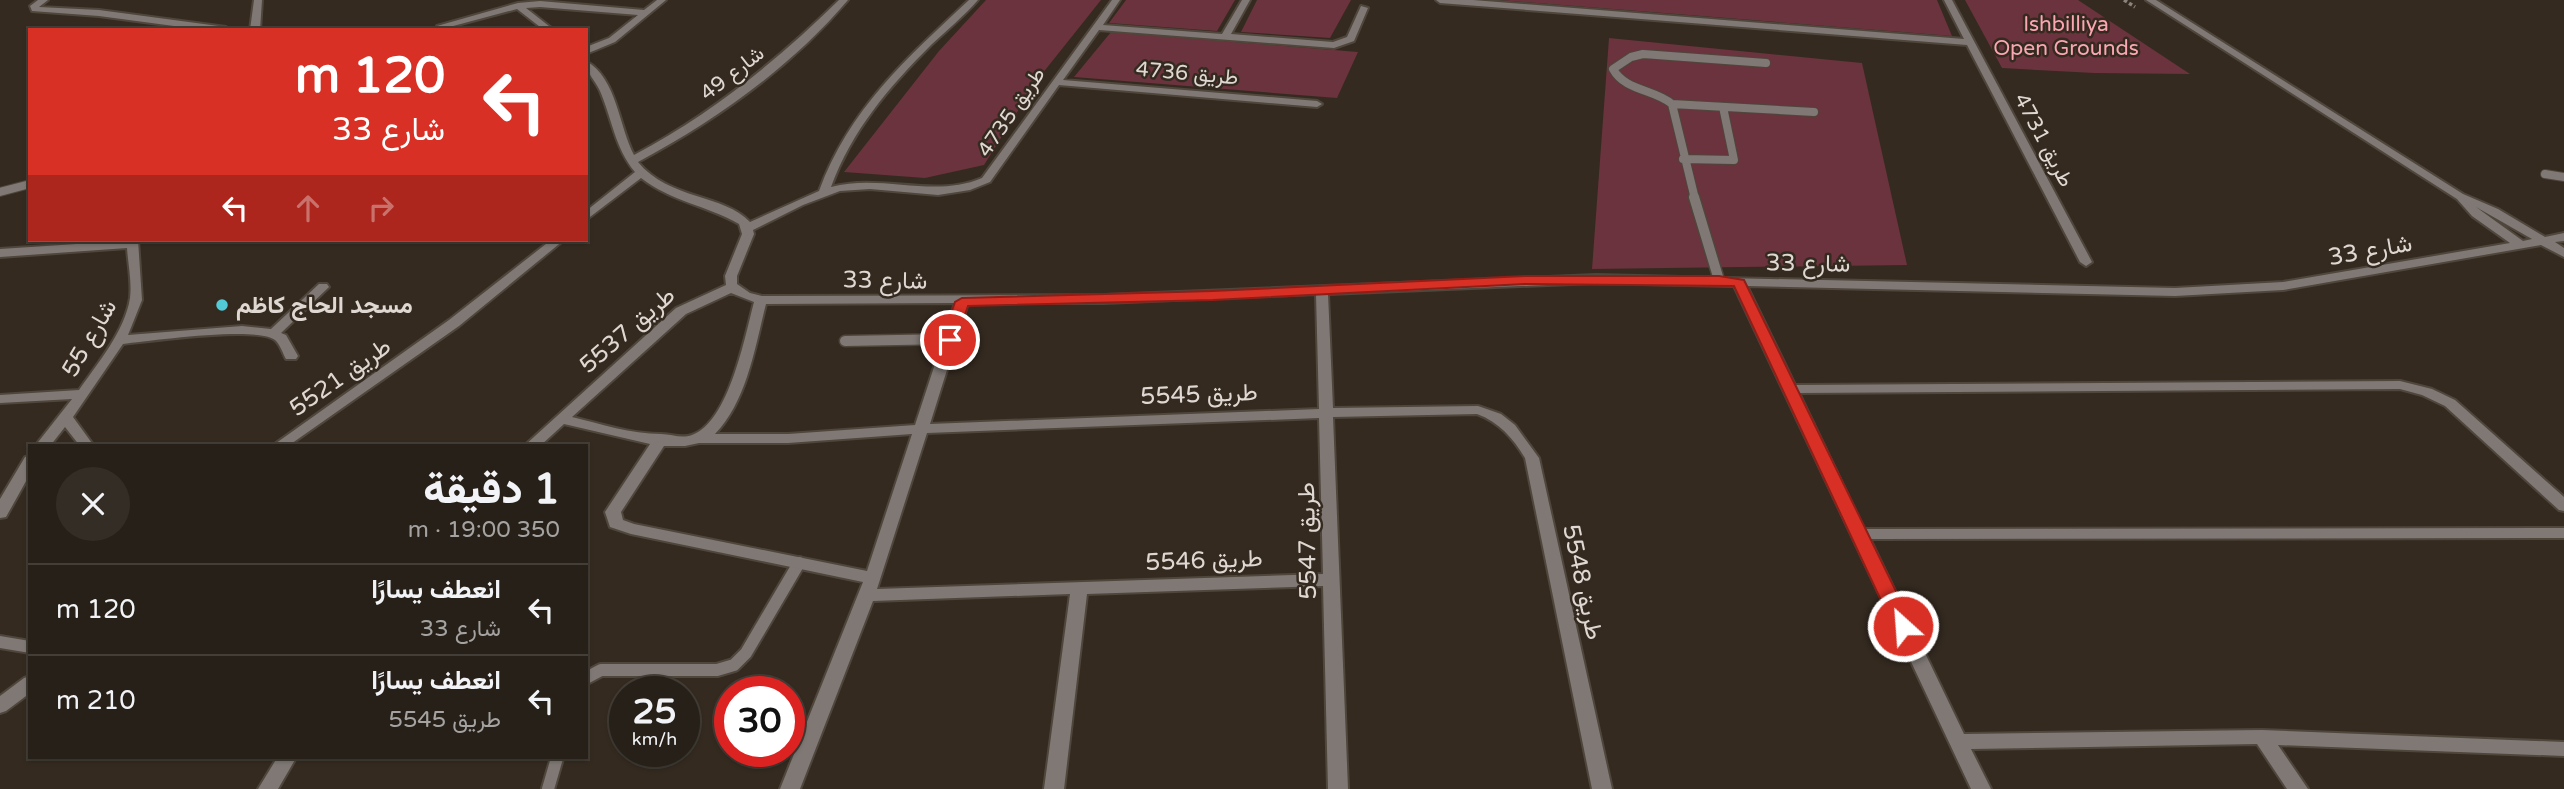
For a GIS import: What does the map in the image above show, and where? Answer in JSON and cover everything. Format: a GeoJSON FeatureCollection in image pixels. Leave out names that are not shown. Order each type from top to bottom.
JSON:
{"type":"FeatureCollection","features":[{"type":"Feature","properties":{"kind":"street"},"geometry":{"type":"LineString","coordinates":[[44,0],[34,6],[35,9],[99,13],[211,28]]}},
{"type":"Feature","properties":{"kind":"street"},"geometry":{"type":"LineString","coordinates":[[255,28],[258,0]]}},
{"type":"Feature","properties":{"kind":"street"},"geometry":{"type":"LineString","coordinates":[[510,0],[548,28]]}},
{"type":"Feature","properties":{"kind":"street"},"geometry":{"type":"LineString","coordinates":[[588,50],[612,40],[662,0]]}},
{"type":"Feature","properties":{"kind":"street","name":"شارع 49"},"geometry":{"type":"LineString","coordinates":[[631,161],[680,135],[741,92],[821,25],[844,0]]}},
{"type":"Feature","properties":{"kind":"street"},"geometry":{"type":"LineString","coordinates":[[823,194],[840,149],[866,109],[974,0]]}},
{"type":"Feature","properties":{"kind":"street","name":"طريق 4735"},"geometry":{"type":"LineString","coordinates":[[748,228],[823,194],[853,186],[942,192],[976,186],[992,175],[1055,82],[1116,0]]}},
{"type":"Feature","properties":{"kind":"street"},"geometry":{"type":"LineString","coordinates":[[1225,36],[1246,0]]}},
{"type":"Feature","properties":{"kind":"street"},"geometry":{"type":"LineString","coordinates":[[1440,0],[1970,42]]}},
{"type":"Feature","properties":{"kind":"street","name":"طريق 4731"},"geometry":{"type":"LineString","coordinates":[[1948,0],[2086,262]]}},
{"type":"Feature","properties":{"kind":"street"},"geometry":{"type":"LineString","coordinates":[[2150,0],[2459,196],[2547,240],[2564,253]]}},
{"type":"Feature","properties":{"kind":"street"},"geometry":{"type":"LineString","coordinates":[[442,26],[519,6],[556,5],[647,13]]}},
{"type":"Feature","properties":{"kind":"street"},"geometry":{"type":"LineString","coordinates":[[1096,27],[1334,45],[1351,39],[1364,8]]}},
{"type":"Feature","properties":{"kind":"street"},"geometry":{"type":"LineString","coordinates":[[588,66],[599,78],[618,137],[641,173],[660,186],[736,217],[748,228],[746,241],[729,279],[732,288]]}},
{"type":"Feature","properties":{"kind":"street","name":"طريق 4736"},"geometry":{"type":"LineString","coordinates":[[1055,82],[1317,104]]}},
{"type":"Feature","properties":{"kind":"street"},"geometry":{"type":"LineString","coordinates":[[588,215],[641,173]]}},
{"type":"Feature","properties":{"kind":"street"},"geometry":{"type":"LineString","coordinates":[[2459,196],[2476,214],[2521,245]]}},
{"type":"Feature","properties":{"kind":"street","name":"شارع 33"},"geometry":{"type":"LineString","coordinates":[[732,288],[740,295],[761,300],[962,302],[1322,291],[1525,280],[1719,280],[1739,283],[2175,292],[2283,286],[2564,237]]}},
{"type":"Feature","properties":{"kind":"street"},"geometry":{"type":"LineString","coordinates":[[0,253],[132,242]]}},
{"type":"Feature","properties":{"kind":"street","name":"شارع 55"},"geometry":{"type":"LineString","coordinates":[[44,444],[67,419],[119,340],[136,301],[132,242]]}},
{"type":"Feature","properties":{"kind":"street","name":"طريق 5521"},"geometry":{"type":"LineString","coordinates":[[282,444],[454,323],[555,242]]}},
{"type":"Feature","properties":{"kind":"street"},"geometry":{"type":"LineString","coordinates":[[1739,283],[1980,789]]}},
{"type":"Feature","properties":{"kind":"street"},"geometry":{"type":"LineString","coordinates":[[272,334],[323,287]]}},
{"type":"Feature","properties":{"kind":"street","name":"طريق 5537"},"geometry":{"type":"LineString","coordinates":[[533,444],[681,311],[732,288]]}},
{"type":"Feature","properties":{"kind":"street","name":"طريق 5547"},"geometry":{"type":"LineString","coordinates":[[1322,291],[1338,789]]}},
{"type":"Feature","properties":{"kind":"street"},"geometry":{"type":"LineString","coordinates":[[562,419],[661,439],[699,438],[711,431],[728,406],[761,300]]}},
{"type":"Feature","properties":{"kind":"street"},"geometry":{"type":"LineString","coordinates":[[790,789],[867,595],[962,302]]}},
{"type":"Feature","properties":{"kind":"street"},"geometry":{"type":"LineString","coordinates":[[119,340],[242,330],[272,334],[281,338],[291,355]]}},
{"type":"Feature","properties":{"kind":"street"},"geometry":{"type":"LineString","coordinates":[[1790,389],[2400,385],[2427,392],[2450,403],[2564,506]]}},
{"type":"Feature","properties":{"kind":"street"},"geometry":{"type":"LineString","coordinates":[[0,399],[82,394]]}},
{"type":"Feature","properties":{"kind":"street","name":"طريق 5545"},"geometry":{"type":"LineString","coordinates":[[699,438],[768,440],[921,428],[1327,412],[1478,410]]}},
{"type":"Feature","properties":{"kind":"street","name":"طريق 5548"},"geometry":{"type":"LineString","coordinates":[[1478,410],[1505,422],[1522,439],[1532,458],[1602,789]]}},
{"type":"Feature","properties":{"kind":"street"},"geometry":{"type":"LineString","coordinates":[[67,419],[86,444]]}},
{"type":"Feature","properties":{"kind":"street"},"geometry":{"type":"LineString","coordinates":[[661,439],[613,512],[616,523],[873,578]]}},
{"type":"Feature","properties":{"kind":"street"},"geometry":{"type":"LineString","coordinates":[[0,513],[28,464]]}},
{"type":"Feature","properties":{"kind":"street"},"geometry":{"type":"LineString","coordinates":[[1859,534],[2564,533]]}},
{"type":"Feature","properties":{"kind":"street","name":"طريق 5546"},"geometry":{"type":"LineString","coordinates":[[867,595],[1331,580]]}},
{"type":"Feature","properties":{"kind":"street"},"geometry":{"type":"LineString","coordinates":[[1054,789],[1079,589]]}},
{"type":"Feature","properties":{"kind":"street"},"geometry":{"type":"LineString","coordinates":[[0,642],[28,647]]}},
{"type":"Feature","properties":{"kind":"street"},"geometry":{"type":"LineString","coordinates":[[0,706],[28,685]]}},
{"type":"Feature","properties":{"kind":"street"},"geometry":{"type":"LineString","coordinates":[[1958,742],[2262,737],[2564,749]]}},
{"type":"Feature","properties":{"kind":"street"},"geometry":{"type":"LineString","coordinates":[[2262,737],[2298,789]]}},
{"type":"Feature","properties":{"kind":"street"},"geometry":{"type":"LineString","coordinates":[[268,789],[286,759]]}},
{"type":"Feature","properties":{"kind":"lane"},"geometry":{"type":"LineString","coordinates":[[1766,63],[1650,53],[1631,57],[1615,66],[1614,72],[1620,79],[1657,93],[1672,104],[1814,112]]}},
{"type":"Feature","properties":{"kind":"lane"},"geometry":{"type":"LineString","coordinates":[[1672,104],[1684,159],[1719,280]]}},
{"type":"Feature","properties":{"kind":"lane"},"geometry":{"type":"LineString","coordinates":[[1684,159],[1724,162],[1734,160],[1723,107]]}},
{"type":"Feature","properties":{"kind":"lane"},"geometry":{"type":"LineString","coordinates":[[2545,174],[2564,177]]}},
{"type":"Feature","properties":{"kind":"lane"},"geometry":{"type":"LineString","coordinates":[[0,192],[28,185]]}},
{"type":"Feature","properties":{"kind":"lane"},"geometry":{"type":"LineString","coordinates":[[845,341],[950,340]]}},
{"type":"Feature","properties":{"kind":"lane"},"geometry":{"type":"LineString","coordinates":[[588,677],[601,670],[716,670],[734,664],[746,653],[799,563]]}},
{"type":"Feature","properties":{"kind":"lane"},"geometry":{"type":"LineString","coordinates":[[548,789],[557,759]]}},
{"type":"Feature","properties":{"kind":"green space"},"geometry":{"type":"Polygon","coordinates":[[[986,0],[1101,0],[1038,79],[984,165],[925,178],[844,172],[939,51],[986,0]]]}},
{"type":"Feature","properties":{"kind":"green space"},"geometry":{"type":"Polygon","coordinates":[[[1126,0],[1235,0],[1217,31],[1109,23],[1126,0]]]}},
{"type":"Feature","properties":{"kind":"green space"},"geometry":{"type":"Polygon","coordinates":[[[1257,0],[1351,0],[1330,38],[1241,32],[1257,0]]]}},
{"type":"Feature","properties":{"kind":"green space"},"geometry":{"type":"Polygon","coordinates":[[[1498,0],[1937,0],[1952,36],[1498,0]]]}},
{"type":"Feature","properties":{"kind":"green space","name":"Ishbilliya Open Grounds"},"geometry":{"type":"Polygon","coordinates":[[[1965,0],[2078,0],[2190,74],[2002,68],[1965,0]]]}},
{"type":"Feature","properties":{"kind":"green space"},"geometry":{"type":"Polygon","coordinates":[[[1111,32],[1358,52],[1337,98],[1074,77],[1111,32]]]}},
{"type":"Feature","properties":{"kind":"green space"},"geometry":{"type":"Polygon","coordinates":[[[1609,38],[1862,63],[1907,265],[1592,269],[1609,38]]]}},
{"type":"Feature","properties":{"kind":"place","name":"مسجد الحاج كاظم"},"geometry":{"type":"Point","coordinates":[222,305]}},
{"type":"Feature","properties":{"kind":"route"},"geometry":{"type":"LineString","coordinates":[[950,340],[962,302],[1348,290],[1525,280],[1719,280],[1739,283],[1903,626]]}}]}
